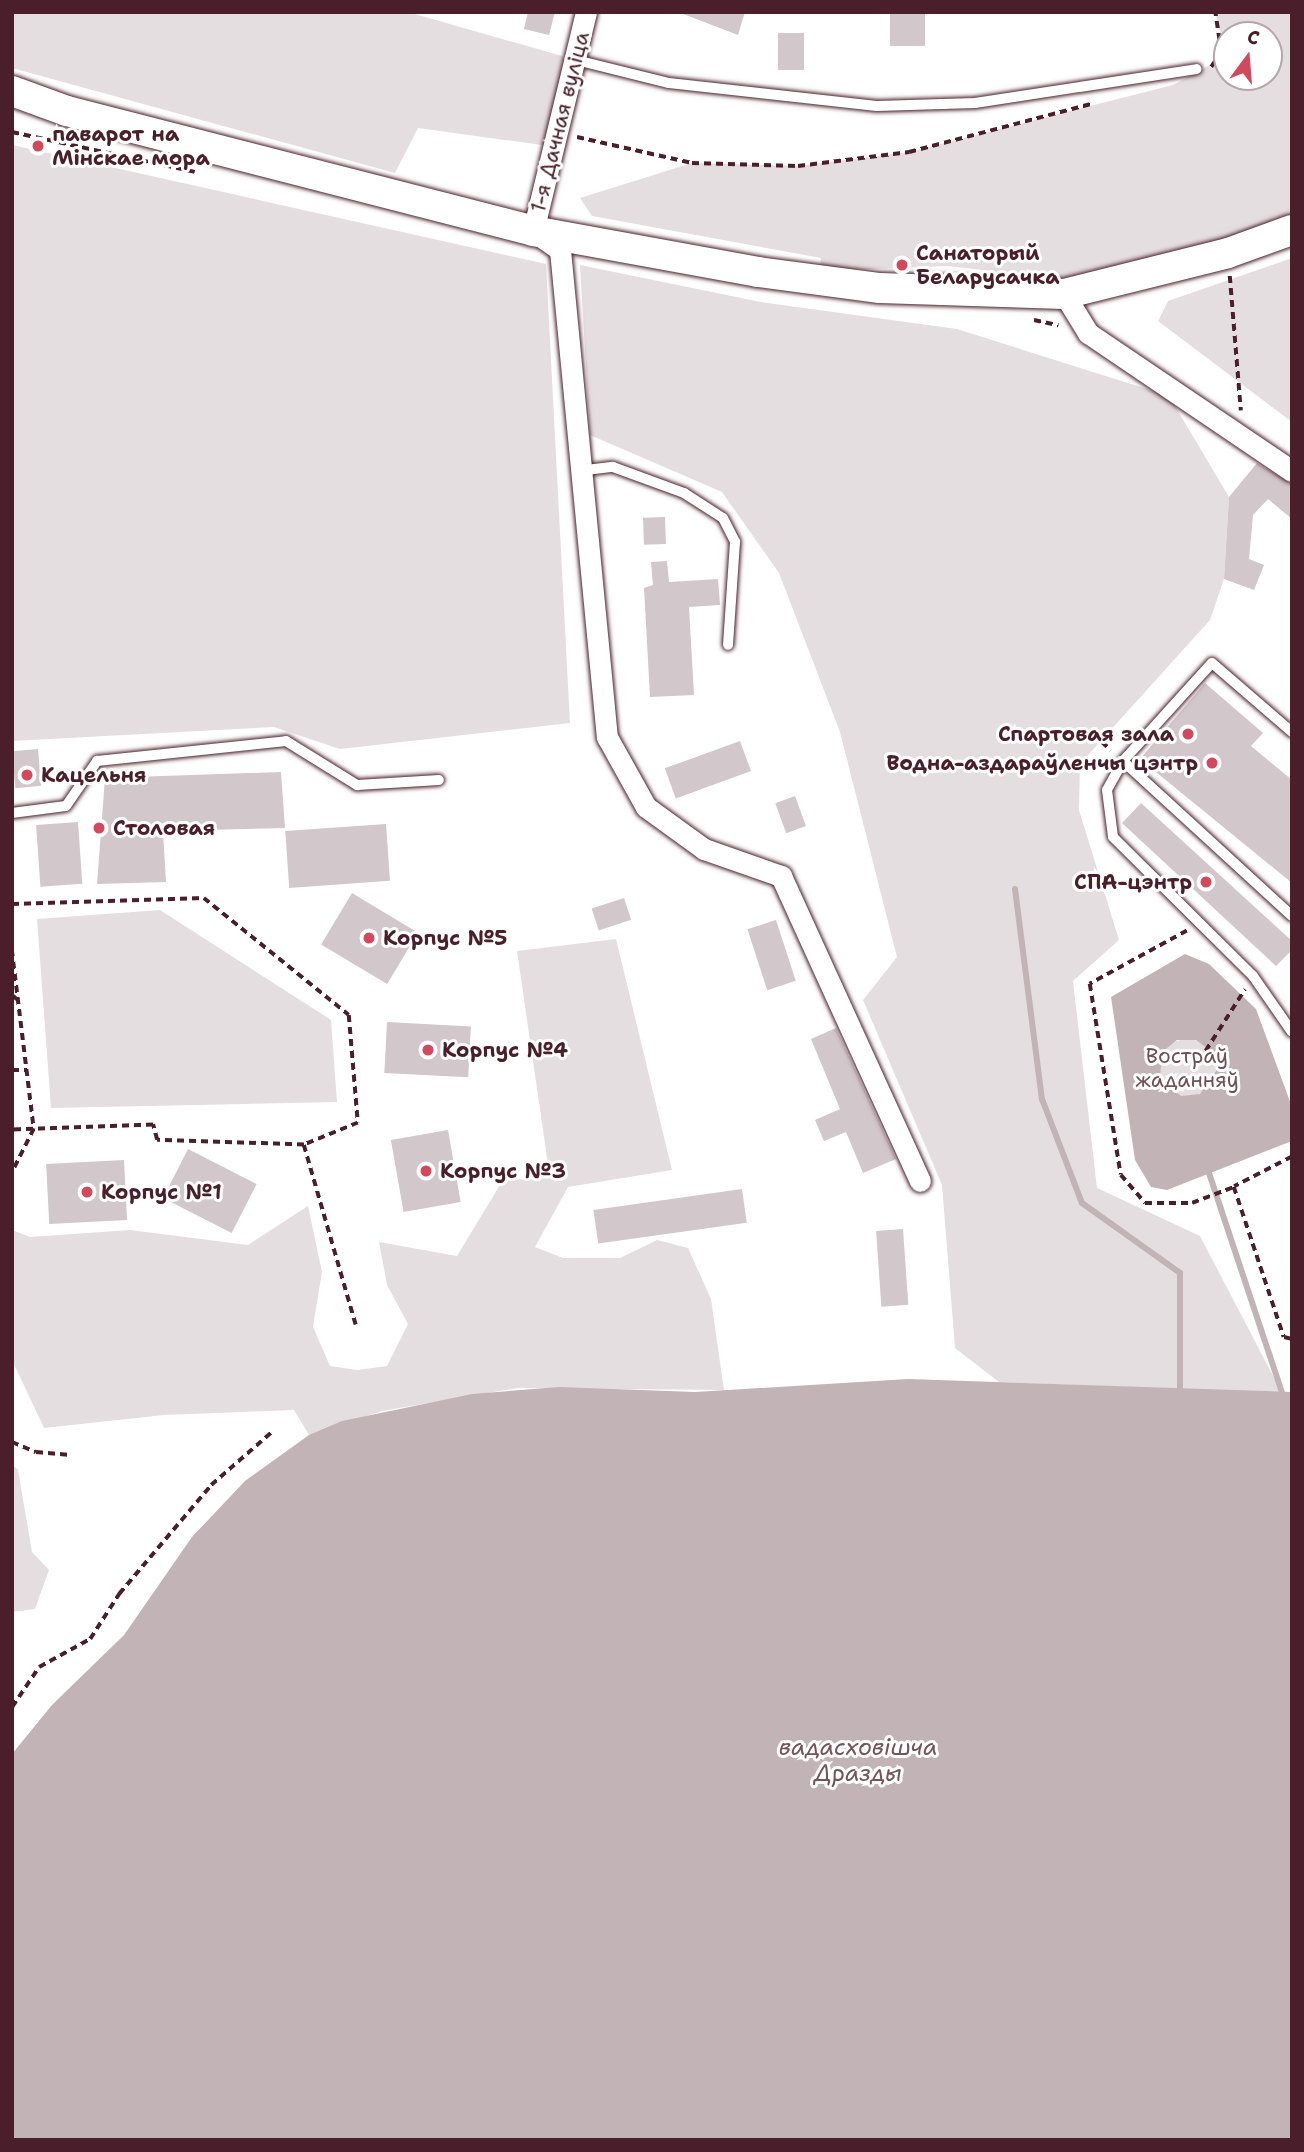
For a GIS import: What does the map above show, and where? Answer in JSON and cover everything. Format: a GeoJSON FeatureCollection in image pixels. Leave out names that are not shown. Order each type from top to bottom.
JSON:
{"type":"FeatureCollection","features":[{"type":"Feature","properties":{"kind":"street","name":"1-я Дачная вуліца"},"geometry":{"type":"LineString","coordinates":[[533,231],[586,12]]}},
{"type":"Feature","properties":{"kind":"street"},"geometry":{"type":"LineString","coordinates":[[12,91],[67,111],[533,231],[758,272],[880,288],[1064,294],[1228,253],[1292,230]]}},
{"type":"Feature","properties":{"kind":"street"},"geometry":{"type":"LineString","coordinates":[[12,104],[67,111]]}},
{"type":"Feature","properties":{"kind":"street"},"geometry":{"type":"LineString","coordinates":[[533,231],[560,250],[578,471],[607,737],[646,807],[705,849],[781,876],[920,1181]]}},
{"type":"Feature","properties":{"kind":"street"},"geometry":{"type":"LineString","coordinates":[[1064,294],[1088,333],[1292,471]]}},
{"type":"Feature","properties":{"kind":"lane"},"geometry":{"type":"LineString","coordinates":[[576,60],[669,83],[877,106],[975,103],[1201,71]]}},
{"type":"Feature","properties":{"kind":"lane"},"geometry":{"type":"LineString","coordinates":[[578,471],[613,467],[684,494],[723,518],[735,542],[728,645]]}},
{"type":"Feature","properties":{"kind":"lane"},"geometry":{"type":"LineString","coordinates":[[1292,732],[1212,663],[1123,761],[1107,790],[1113,837],[1201,923],[1276,1002],[1292,1032]]}},
{"type":"Feature","properties":{"kind":"lane"},"geometry":{"type":"LineString","coordinates":[[12,813],[65,806],[97,761],[286,741],[357,785],[439,780]]}},
{"type":"Feature","properties":{"kind":"lane"},"geometry":{"type":"LineString","coordinates":[[1123,761],[1292,916]]}},
{"type":"Feature","properties":{"kind":"path"},"geometry":{"type":"LineString","coordinates":[[1201,71],[1221,52],[1215,12]]}},
{"type":"Feature","properties":{"kind":"path"},"geometry":{"type":"LineString","coordinates":[[558,133],[692,163],[798,166],[909,152],[1109,99]]}},
{"type":"Feature","properties":{"kind":"path"},"geometry":{"type":"LineString","coordinates":[[1232,288],[1242,436]]}},
{"type":"Feature","properties":{"kind":"path"},"geometry":{"type":"LineString","coordinates":[[12,904],[204,898],[349,1015],[358,1123],[304,1145],[157,1140],[153,1125],[12,1130]]}},
{"type":"Feature","properties":{"kind":"path"},"geometry":{"type":"LineString","coordinates":[[1201,923],[1090,984],[1121,1175],[1145,1203],[1192,1203],[1234,1187],[1292,1157]]}},
{"type":"Feature","properties":{"kind":"path"},"geometry":{"type":"LineString","coordinates":[[12,950],[34,1129],[12,1173]]}},
{"type":"Feature","properties":{"kind":"path"},"geometry":{"type":"LineString","coordinates":[[1199,1061],[1246,988]]}},
{"type":"Feature","properties":{"kind":"path"},"geometry":{"type":"LineString","coordinates":[[12,995],[18,1000]]}},
{"type":"Feature","properties":{"kind":"path"},"geometry":{"type":"LineString","coordinates":[[12,1070],[27,1070]]}},
{"type":"Feature","properties":{"kind":"path"},"geometry":{"type":"LineString","coordinates":[[304,1145],[356,1325]]}},
{"type":"Feature","properties":{"kind":"path"},"geometry":{"type":"LineString","coordinates":[[1234,1187],[1284,1337],[1292,1339]]}},
{"type":"Feature","properties":{"kind":"path"},"geometry":{"type":"LineString","coordinates":[[12,1707],[39,1667],[90,1639],[119,1594],[211,1485],[273,1431]]}},
{"type":"Feature","properties":{"kind":"path"},"geometry":{"type":"LineString","coordinates":[[12,1441],[36,1452],[71,1455]]}},
{"type":"Feature","properties":{"kind":"green space"},"geometry":{"type":"Polygon","coordinates":[[[12,12],[408,12],[576,60],[549,146],[418,128],[395,173],[12,68],[12,12]]]}},
{"type":"Feature","properties":{"kind":"green space"},"geometry":{"type":"Polygon","coordinates":[[[1215,12],[1292,12],[1292,230],[1064,294],[1026,275],[948,266],[820,271],[821,258],[592,216],[580,198],[692,163],[798,166],[909,152],[1173,85],[1213,64],[1213,91],[1283,91],[1283,21],[1217,21],[1215,12]]]}},
{"type":"Feature","properties":{"kind":"green space"},"geometry":{"type":"Polygon","coordinates":[[[12,145],[546,264],[570,723],[340,749],[274,727],[12,741],[12,145]]]}},
{"type":"Feature","properties":{"kind":"green space"},"geometry":{"type":"Polygon","coordinates":[[[1292,258],[1292,422],[1158,321],[1168,301],[1292,258]]]}},
{"type":"Feature","properties":{"kind":"green space"},"geometry":{"type":"Polygon","coordinates":[[[580,265],[761,302],[957,329],[1169,396],[1229,497],[1224,579],[1210,620],[1080,764],[1079,810],[1119,940],[1073,981],[1097,1188],[1200,1236],[1282,1393],[999,1382],[955,1348],[942,1185],[863,1000],[897,957],[840,732],[779,573],[722,492],[590,435],[580,265]]]}},
{"type":"Feature","properties":{"kind":"green space"},"geometry":{"type":"Polygon","coordinates":[[[160,910],[331,1020],[337,1102],[51,1108],[37,919],[160,910]]]}},
{"type":"Feature","properties":{"kind":"green space"},"geometry":{"type":"Polygon","coordinates":[[[616,939],[672,1170],[568,1187],[535,1247],[563,1258],[620,1258],[657,1240],[688,1248],[711,1299],[724,1390],[518,1388],[382,1411],[309,1435],[294,1410],[164,1415],[44,1428],[12,1360],[12,1230],[30,1237],[130,1230],[248,1245],[308,1206],[322,1272],[313,1327],[330,1366],[357,1370],[387,1366],[408,1324],[387,1285],[379,1242],[457,1256],[503,1180],[550,1178],[517,951],[616,939]]]}},
{"type":"Feature","properties":{"kind":"green space","name":"Востраў жаданняў"},"geometry":{"type":"Polygon","coordinates":[[[1181,1039],[1193,1039],[1208,1047],[1216,1062],[1216,1074],[1208,1089],[1193,1097],[1181,1097],[1166,1089],[1158,1074],[1158,1062],[1166,1047],[1181,1039]]]}},
{"type":"Feature","properties":{"kind":"green space"},"geometry":{"type":"Polygon","coordinates":[[[12,1464],[18,1470],[32,1552],[49,1570],[35,1609],[12,1612],[12,1464]]]}},
{"type":"Feature","properties":{"kind":"water"},"geometry":{"type":"Polygon","coordinates":[[[1185,954],[1209,964],[1256,1009],[1292,1107],[1292,1141],[1167,1190],[1151,1187],[1135,1160],[1111,997],[1185,954]],[[1177,1040],[1162,1052],[1160,1079],[1181,1096],[1200,1094],[1216,1071],[1212,1052],[1196,1040],[1177,1040]]]}},
{"type":"Feature","properties":{"kind":"water","name":"вадасховішча Дразды"},"geometry":{"type":"Polygon","coordinates":[[[908,1379],[1292,1392],[1292,2140],[12,2140],[12,1754],[52,1705],[124,1635],[192,1537],[245,1481],[309,1435],[342,1421],[472,1394],[559,1387],[695,1392],[908,1379]]]}},
{"type":"Feature","properties":{"kind":"building"},"geometry":{"type":"Polygon","coordinates":[[[528,12],[555,12],[549,35],[524,29],[528,12]]]}},
{"type":"Feature","properties":{"kind":"building"},"geometry":{"type":"Polygon","coordinates":[[[678,12],[745,12],[738,35],[678,12]]]}},
{"type":"Feature","properties":{"kind":"building"},"geometry":{"type":"Polygon","coordinates":[[[890,12],[925,12],[925,46],[890,46],[890,12]]]}},
{"type":"Feature","properties":{"kind":"building"},"geometry":{"type":"Polygon","coordinates":[[[778,33],[804,33],[804,70],[778,70],[778,33]]]}},
{"type":"Feature","properties":{"kind":"building"},"geometry":{"type":"Polygon","coordinates":[[[1257,463],[1292,484],[1292,519],[1268,499],[1253,515],[1249,559],[1264,565],[1254,590],[1224,579],[1229,497],[1257,463]]]}},
{"type":"Feature","properties":{"kind":"building"},"geometry":{"type":"Polygon","coordinates":[[[665,517],[666,544],[644,545],[643,518],[665,517]]]}},
{"type":"Feature","properties":{"kind":"building"},"geometry":{"type":"Polygon","coordinates":[[[667,561],[669,582],[718,579],[720,605],[689,607],[694,695],[650,697],[644,588],[653,585],[651,562],[667,561]]]}},
{"type":"Feature","properties":{"kind":"building"},"geometry":{"type":"Polygon","coordinates":[[[1205,683],[1263,733],[1251,746],[1292,780],[1292,883],[1140,759],[1205,683]]]}},
{"type":"Feature","properties":{"kind":"building"},"geometry":{"type":"Polygon","coordinates":[[[740,741],[751,771],[676,798],[665,768],[740,741]]]}},
{"type":"Feature","properties":{"kind":"building","name":"Кацельня"},"geometry":{"type":"Polygon","coordinates":[[[38,749],[41,786],[15,788],[12,751],[38,749]]]}},
{"type":"Feature","properties":{"kind":"building"},"geometry":{"type":"Polygon","coordinates":[[[281,772],[285,828],[163,831],[166,882],[97,884],[105,778],[281,772]]]}},
{"type":"Feature","properties":{"kind":"building"},"geometry":{"type":"Polygon","coordinates":[[[795,796],[806,826],[786,833],[775,803],[795,796]]]}},
{"type":"Feature","properties":{"kind":"building","name":"СПА-цэнтр"},"geometry":{"type":"Polygon","coordinates":[[[1141,803],[1292,941],[1292,950],[1276,966],[1122,823],[1141,803]]]}},
{"type":"Feature","properties":{"kind":"building"},"geometry":{"type":"Polygon","coordinates":[[[78,822],[82,884],[40,887],[36,825],[78,822]]]}},
{"type":"Feature","properties":{"kind":"building"},"geometry":{"type":"Polygon","coordinates":[[[386,824],[390,881],[289,888],[285,831],[386,824]]]}},
{"type":"Feature","properties":{"kind":"building","name":"Корпус №5"},"geometry":{"type":"Polygon","coordinates":[[[352,893],[418,933],[387,984],[321,944],[352,893]]]}},
{"type":"Feature","properties":{"kind":"building"},"geometry":{"type":"Polygon","coordinates":[[[624,898],[631,920],[599,930],[592,909],[624,898]]]}},
{"type":"Feature","properties":{"kind":"building"},"geometry":{"type":"Polygon","coordinates":[[[776,920],[796,981],[767,990],[747,929],[776,920]]]}},
{"type":"Feature","properties":{"kind":"building","name":"Корпус №4"},"geometry":{"type":"Polygon","coordinates":[[[387,1022],[471,1026],[468,1077],[384,1073],[387,1022]]]}},
{"type":"Feature","properties":{"kind":"building"},"geometry":{"type":"Polygon","coordinates":[[[836,1028],[896,1159],[863,1173],[846,1132],[824,1141],[815,1120],[840,1109],[811,1039],[836,1028]]]}},
{"type":"Feature","properties":{"kind":"building","name":"Корпус №3"},"geometry":{"type":"Polygon","coordinates":[[[448,1130],[461,1202],[404,1212],[391,1140],[448,1130]]]}},
{"type":"Feature","properties":{"kind":"building"},"geometry":{"type":"Polygon","coordinates":[[[188,1149],[257,1184],[232,1233],[163,1198],[188,1149]]]}},
{"type":"Feature","properties":{"kind":"building","name":"Корпус №1"},"geometry":{"type":"Polygon","coordinates":[[[124,1160],[127,1220],[49,1224],[46,1164],[124,1160]]]}},
{"type":"Feature","properties":{"kind":"building"},"geometry":{"type":"Polygon","coordinates":[[[742,1189],[747,1223],[598,1244],[593,1210],[742,1189]]]}},
{"type":"Feature","properties":{"kind":"building"},"geometry":{"type":"Polygon","coordinates":[[[903,1229],[908,1305],[881,1307],[876,1231],[903,1229]]]}},
{"type":"Feature","properties":{"kind":"waterway"},"geometry":{"type":"LineString","coordinates":[[1015,889],[1042,1099],[1082,1203],[1180,1273],[1180,1389]]}},
{"type":"Feature","properties":{"kind":"waterway"},"geometry":{"type":"LineString","coordinates":[[1209,1173],[1282,1393]]}},
{"type":"Feature","properties":{"kind":"place","name":"паварот на Мінскае мора"},"geometry":{"type":"Point","coordinates":[38,146]}},
{"type":"Feature","properties":{"kind":"place","name":"Санаторый Беларусачка"},"geometry":{"type":"Point","coordinates":[902,265]}},
{"type":"Feature","properties":{"kind":"place","name":"Спартовая зала"},"geometry":{"type":"Point","coordinates":[1188,734]}},
{"type":"Feature","properties":{"kind":"place","name":"Водна-аздараўленчы цэнтр"},"geometry":{"type":"Point","coordinates":[1212,763]}},
{"type":"Feature","properties":{"kind":"place","name":"Кацельня"},"geometry":{"type":"Point","coordinates":[27,775]}},
{"type":"Feature","properties":{"kind":"place","name":"Столовая"},"geometry":{"type":"Point","coordinates":[99,828]}},
{"type":"Feature","properties":{"kind":"place","name":"СПА-цэнтр"},"geometry":{"type":"Point","coordinates":[1206,882]}},
{"type":"Feature","properties":{"kind":"place","name":"Корпус №5"},"geometry":{"type":"Point","coordinates":[369,938]}},
{"type":"Feature","properties":{"kind":"place","name":"Корпус №4"},"geometry":{"type":"Point","coordinates":[428,1050]}},
{"type":"Feature","properties":{"kind":"place","name":"Корпус №3"},"geometry":{"type":"Point","coordinates":[426,1171]}},
{"type":"Feature","properties":{"kind":"place","name":"Корпус №1"},"geometry":{"type":"Point","coordinates":[87,1192]}}]}
